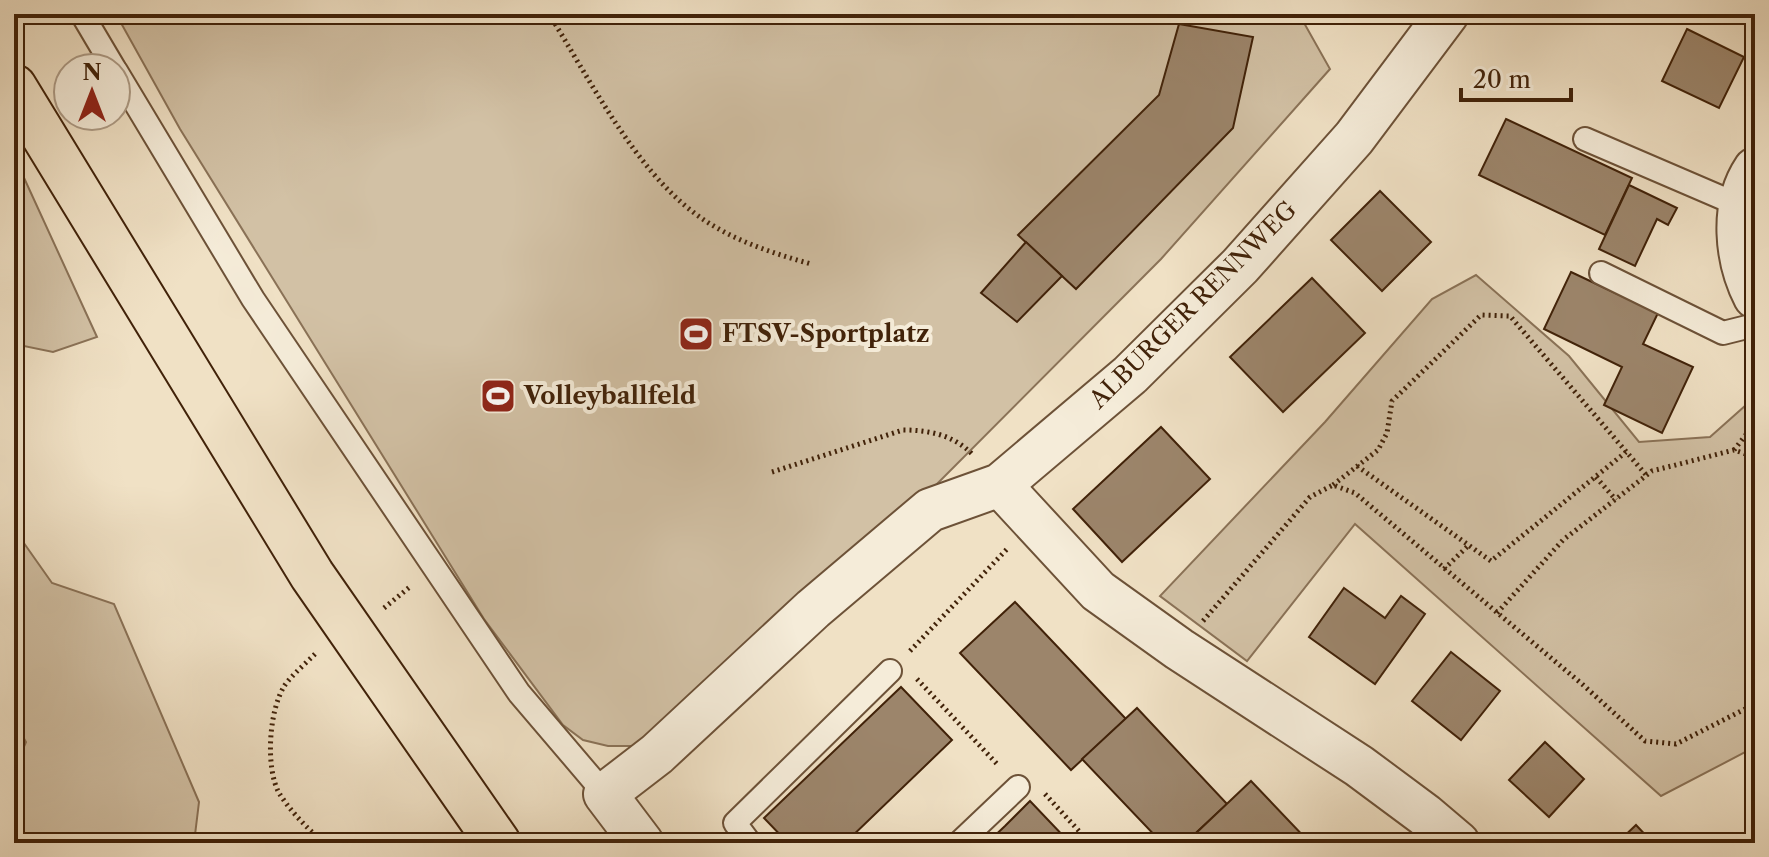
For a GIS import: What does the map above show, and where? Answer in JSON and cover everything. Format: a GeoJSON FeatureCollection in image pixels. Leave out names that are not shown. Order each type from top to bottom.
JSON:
{"type":"FeatureCollection","features":[{"type":"Feature","properties":{"kind":"main road"},"geometry":{"type":"LineString","coordinates":[[14,87],[312,575],[498,843]]}},
{"type":"Feature","properties":{"kind":"street","name":"ALBURGER RENNWEG"},"geometry":{"type":"LineString","coordinates":[[605,794],[657,754],[813,609],[930,510],[1000,485],[1130,375],[1240,266],[1354,138],[1447,14]]}},
{"type":"Feature","properties":{"kind":"street"},"geometry":{"type":"LineString","coordinates":[[1748,188],[1738,244],[1747,281],[1755,297]]}},
{"type":"Feature","properties":{"kind":"street"},"geometry":{"type":"LineString","coordinates":[[1000,485],[1098,591],[1179,649],[1359,766],[1458,843]]}},
{"type":"Feature","properties":{"kind":"street"},"geometry":{"type":"LineString","coordinates":[[605,794],[642,843]]}},
{"type":"Feature","properties":{"kind":"lane"},"geometry":{"type":"LineString","coordinates":[[82,14],[104,52]]}},
{"type":"Feature","properties":{"kind":"lane"},"geometry":{"type":"LineString","coordinates":[[132,98],[253,299],[519,693],[605,794]]}},
{"type":"Feature","properties":{"kind":"lane"},"geometry":{"type":"LineString","coordinates":[[1585,139],[1748,188]]}},
{"type":"Feature","properties":{"kind":"lane"},"geometry":{"type":"LineString","coordinates":[[1601,273],[1723,333],[1755,325]]}},
{"type":"Feature","properties":{"kind":"lane"},"geometry":{"type":"LineString","coordinates":[[750,843],[735,823],[895,666]]}},
{"type":"Feature","properties":{"kind":"lane"},"geometry":{"type":"LineString","coordinates":[[959,843],[1018,787]]}},
{"type":"Feature","properties":{"kind":"path"},"geometry":{"type":"LineString","coordinates":[[549,14],[638,154],[663,184],[693,212],[723,232],[763,250],[811,264]]}},
{"type":"Feature","properties":{"kind":"path"},"geometry":{"type":"LineString","coordinates":[[1179,649],[1310,497],[1333,485],[1378,450],[1387,433],[1392,401],[1481,315],[1510,316],[1647,476]]}},
{"type":"Feature","properties":{"kind":"path"},"geometry":{"type":"LineString","coordinates":[[1734,450],[1755,423]]}},
{"type":"Feature","properties":{"kind":"path"},"geometry":{"type":"LineString","coordinates":[[772,472],[883,434],[924,430],[953,439],[968,450],[1000,485]]}},
{"type":"Feature","properties":{"kind":"path"},"geometry":{"type":"LineString","coordinates":[[1497,613],[1563,540],[1652,471],[1734,450],[1755,457]]}},
{"type":"Feature","properties":{"kind":"path"},"geometry":{"type":"LineString","coordinates":[[1357,466],[1491,561],[1626,452]]}},
{"type":"Feature","properties":{"kind":"path"},"geometry":{"type":"LineString","coordinates":[[1596,477],[1616,500]]}},
{"type":"Feature","properties":{"kind":"path"},"geometry":{"type":"LineString","coordinates":[[1333,485],[1355,493],[1645,741],[1676,744],[1755,704]]}},
{"type":"Feature","properties":{"kind":"path"},"geometry":{"type":"LineString","coordinates":[[1034,521],[895,666],[1018,787],[1044,792],[1090,843]]}},
{"type":"Feature","properties":{"kind":"path"},"geometry":{"type":"LineString","coordinates":[[1444,569],[1469,545]]}},
{"type":"Feature","properties":{"kind":"path"},"geometry":{"type":"LineString","coordinates":[[315,654],[284,687],[272,721],[270,756],[278,790],[304,826],[324,843]]}},
{"type":"Feature","properties":{"kind":"shaded area","name":"FTSV-Sportplatz"},"geometry":{"type":"Polygon","coordinates":[[[116,14],[1299,14],[1330,69],[1161,259],[925,496],[636,746],[608,746],[583,740],[563,725],[484,619],[180,129],[116,14]]]}},
{"type":"Feature","properties":{"kind":"shaded area"},"geometry":{"type":"Polygon","coordinates":[[[14,156],[97,337],[53,352],[14,344],[14,156]]]}},
{"type":"Feature","properties":{"kind":"shaded area"},"geometry":{"type":"Polygon","coordinates":[[[1476,275],[1569,356],[1639,442],[1710,437],[1755,397],[1755,747],[1661,796],[1355,524],[1247,661],[1160,596],[1325,422],[1432,299],[1476,275]]]}},
{"type":"Feature","properties":{"kind":"shaded area"},"geometry":{"type":"Polygon","coordinates":[[[14,529],[52,583],[114,604],[199,802],[194,843],[14,843],[14,770],[26,742],[14,721],[14,529]]]}},
{"type":"Feature","properties":{"kind":"building"},"geometry":{"type":"Polygon","coordinates":[[[1179,24],[1253,37],[1233,128],[1076,289],[1018,235],[1159,95],[1179,24]]]}},
{"type":"Feature","properties":{"kind":"building"},"geometry":{"type":"Polygon","coordinates":[[[1687,29],[1744,57],[1719,108],[1662,81],[1687,29]]]}},
{"type":"Feature","properties":{"kind":"building"},"geometry":{"type":"Polygon","coordinates":[[[1506,119],[1632,178],[1605,235],[1479,175],[1506,119]]]}},
{"type":"Feature","properties":{"kind":"building"},"geometry":{"type":"Polygon","coordinates":[[[1629,185],[1677,208],[1668,225],[1657,219],[1635,266],[1599,249],[1629,185]]]}},
{"type":"Feature","properties":{"kind":"building"},"geometry":{"type":"Polygon","coordinates":[[[1380,191],[1431,242],[1382,291],[1331,240],[1380,191]]]}},
{"type":"Feature","properties":{"kind":"building"},"geometry":{"type":"Polygon","coordinates":[[[1026,242],[1062,276],[1017,322],[981,293],[1026,242]]]}},
{"type":"Feature","properties":{"kind":"building"},"geometry":{"type":"Polygon","coordinates":[[[1571,272],[1658,313],[1643,344],[1693,367],[1662,433],[1604,405],[1622,367],[1544,329],[1571,272]]]}},
{"type":"Feature","properties":{"kind":"building"},"geometry":{"type":"Polygon","coordinates":[[[1312,278],[1365,333],[1283,412],[1230,357],[1312,278]]]}},
{"type":"Feature","properties":{"kind":"building"},"geometry":{"type":"Polygon","coordinates":[[[1161,427],[1210,479],[1122,562],[1073,509],[1161,427]]]}},
{"type":"Feature","properties":{"kind":"building"},"geometry":{"type":"Polygon","coordinates":[[[1344,588],[1385,618],[1401,596],[1425,614],[1375,684],[1309,637],[1344,588]]]}},
{"type":"Feature","properties":{"kind":"building"},"geometry":{"type":"Polygon","coordinates":[[[1015,602],[1126,719],[1071,770],[960,653],[1015,602]]]}},
{"type":"Feature","properties":{"kind":"building"},"geometry":{"type":"Polygon","coordinates":[[[1451,652],[1500,691],[1461,740],[1412,701],[1451,652]]]}},
{"type":"Feature","properties":{"kind":"building"},"geometry":{"type":"Polygon","coordinates":[[[901,687],[952,740],[845,843],[788,843],[764,818],[901,687]]]}},
{"type":"Feature","properties":{"kind":"building"},"geometry":{"type":"Polygon","coordinates":[[[1137,708],[1227,804],[1185,843],[1162,843],[1082,759],[1137,708]]]}},
{"type":"Feature","properties":{"kind":"building"},"geometry":{"type":"Polygon","coordinates":[[[1545,742],[1584,779],[1549,817],[1509,780],[1545,742]]]}},
{"type":"Feature","properties":{"kind":"building"},"geometry":{"type":"Polygon","coordinates":[[[1251,781],[1310,843],[1202,843],[1194,835],[1251,781]]]}},
{"type":"Feature","properties":{"kind":"building"},"geometry":{"type":"Polygon","coordinates":[[[1030,801],[1070,843],[987,843],[1005,826],[1030,801]]]}},
{"type":"Feature","properties":{"kind":"building"},"geometry":{"type":"Polygon","coordinates":[[[1636,825],[1653,843],[1617,843],[1636,825]]]}},
{"type":"Feature","properties":{"kind":"place","name":"FTSV-Sportplatz"},"geometry":{"type":"Point","coordinates":[696,334]}},
{"type":"Feature","properties":{"kind":"place","name":"Volleyballfeld"},"geometry":{"type":"Point","coordinates":[498,396]}}]}
